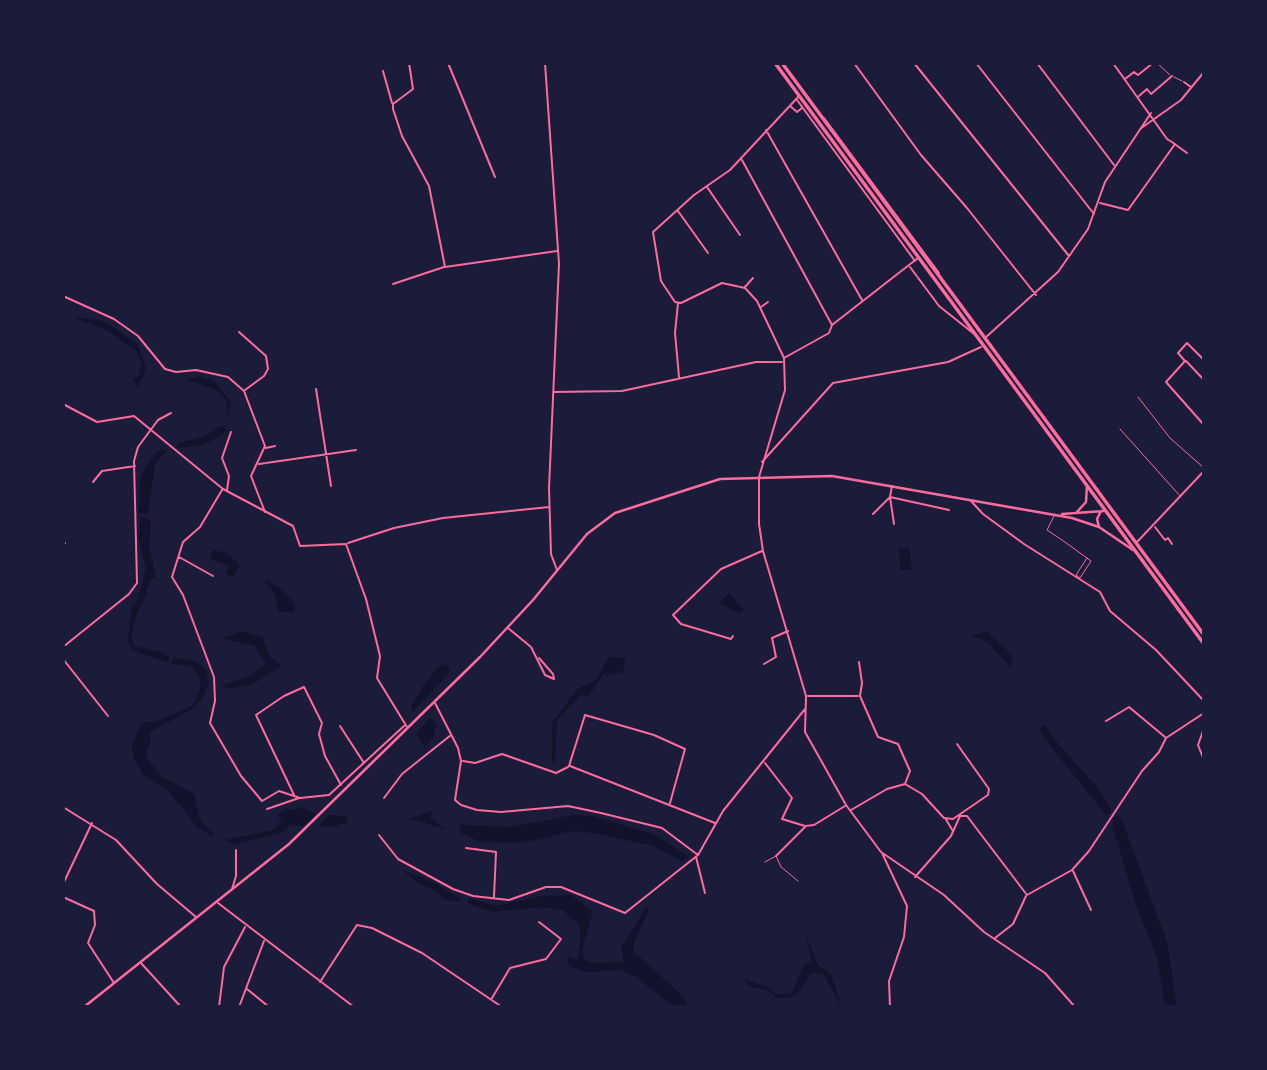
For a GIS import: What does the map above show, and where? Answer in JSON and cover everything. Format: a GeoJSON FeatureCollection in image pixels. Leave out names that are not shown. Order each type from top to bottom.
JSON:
{"type":"FeatureCollection","features":[{"type":"Feature","properties":{"kind":"highway"},"geometry":{"type":"LineString","coordinates":[[775,63],[917,259],[1087,485],[1103,511],[1204,644]]}},
{"type":"Feature","properties":{"kind":"highway"},"geometry":{"type":"LineString","coordinates":[[782,63],[799,96],[814,107],[1204,635]]}},
{"type":"Feature","properties":{"kind":"main road"},"geometry":{"type":"LineString","coordinates":[[84,1007],[302,832],[508,628],[587,534],[615,513],[696,484],[720,479],[832,476],[1055,514],[1099,527],[1141,558]]}},
{"type":"Feature","properties":{"kind":"main road"},"geometry":{"type":"LineString","coordinates":[[1076,513],[1086,502],[1087,485]]}},
{"type":"Feature","properties":{"kind":"main road"},"geometry":{"type":"LineString","coordinates":[[1099,527],[1097,519],[1103,511]]}},
{"type":"Feature","properties":{"kind":"main road"},"geometry":{"type":"LineString","coordinates":[[1055,514],[1113,512]]}},
{"type":"Feature","properties":{"kind":"street"},"geometry":{"type":"LineString","coordinates":[[393,104],[412,91],[408,63]]}},
{"type":"Feature","properties":{"kind":"street"},"geometry":{"type":"LineString","coordinates":[[448,63],[495,177]]}},
{"type":"Feature","properties":{"kind":"street"},"geometry":{"type":"LineString","coordinates":[[545,63],[558,251],[550,507],[551,554],[557,570]]}},
{"type":"Feature","properties":{"kind":"street"},"geometry":{"type":"LineString","coordinates":[[854,63],[921,155],[1036,295]]}},
{"type":"Feature","properties":{"kind":"street"},"geometry":{"type":"LineString","coordinates":[[914,63],[1069,256]]}},
{"type":"Feature","properties":{"kind":"street"},"geometry":{"type":"LineString","coordinates":[[976,63],[1095,215]]}},
{"type":"Feature","properties":{"kind":"street"},"geometry":{"type":"LineString","coordinates":[[1037,63],[1114,166]]}},
{"type":"Feature","properties":{"kind":"street"},"geometry":{"type":"LineString","coordinates":[[1125,79],[1134,72],[1138,75],[1155,63]]}},
{"type":"Feature","properties":{"kind":"street"},"geometry":{"type":"LineString","coordinates":[[1115,64],[1155,121],[1175,144],[1187,153]]}},
{"type":"Feature","properties":{"kind":"street"},"geometry":{"type":"LineString","coordinates":[[383,71],[402,136],[429,186],[445,267]]}},
{"type":"Feature","properties":{"kind":"street"},"geometry":{"type":"LineString","coordinates":[[1139,130],[1155,121],[1192,88],[1204,72]]}},
{"type":"Feature","properties":{"kind":"street"},"geometry":{"type":"LineString","coordinates":[[1139,96],[1147,89],[1151,94],[1172,76]]}},
{"type":"Feature","properties":{"kind":"street"},"geometry":{"type":"LineString","coordinates":[[1184,82],[1192,88]]}},
{"type":"Feature","properties":{"kind":"street"},"geometry":{"type":"LineString","coordinates":[[554,392],[622,391],[716,373],[756,362],[783,360],[829,333],[832,325],[917,259],[803,107],[799,96],[741,159],[653,232],[661,281],[678,303],[675,333],[679,378]]}},
{"type":"Feature","properties":{"kind":"street"},"geometry":{"type":"LineString","coordinates":[[790,105],[797,112],[803,107]]}},
{"type":"Feature","properties":{"kind":"street"},"geometry":{"type":"LineString","coordinates":[[984,338],[1036,295],[1069,256],[1095,215],[1114,166],[1151,113]]}},
{"type":"Feature","properties":{"kind":"street"},"geometry":{"type":"LineString","coordinates":[[766,130],[862,300]]}},
{"type":"Feature","properties":{"kind":"street"},"geometry":{"type":"LineString","coordinates":[[1098,203],[1128,210],[1175,144]]}},
{"type":"Feature","properties":{"kind":"street"},"geometry":{"type":"LineString","coordinates":[[741,159],[832,325]]}},
{"type":"Feature","properties":{"kind":"street"},"geometry":{"type":"LineString","coordinates":[[707,187],[740,235]]}},
{"type":"Feature","properties":{"kind":"street"},"geometry":{"type":"LineString","coordinates":[[677,210],[708,253]]}},
{"type":"Feature","properties":{"kind":"street"},"geometry":{"type":"LineString","coordinates":[[393,284],[445,267],[558,251]]}},
{"type":"Feature","properties":{"kind":"street"},"geometry":{"type":"LineString","coordinates":[[909,266],[939,306],[975,334]]}},
{"type":"Feature","properties":{"kind":"street"},"geometry":{"type":"LineString","coordinates":[[745,288],[753,278]]}},
{"type":"Feature","properties":{"kind":"street"},"geometry":{"type":"LineString","coordinates":[[678,303],[722,283],[745,288],[760,308],[783,360],[785,390],[761,462],[759,477],[763,551],[789,630],[806,696],[805,732],[846,805],[881,852],[907,906],[904,937],[889,981],[891,1007]]}},
{"type":"Feature","properties":{"kind":"street"},"geometry":{"type":"LineString","coordinates":[[63,296],[114,319],[138,336],[165,369],[176,372],[196,370],[228,377],[244,391],[260,426],[265,448],[251,476],[266,513]]}},
{"type":"Feature","properties":{"kind":"street"},"geometry":{"type":"LineString","coordinates":[[760,308],[768,302]]}},
{"type":"Feature","properties":{"kind":"street"},"geometry":{"type":"LineString","coordinates":[[239,332],[266,356],[268,369],[264,376],[244,391]]}},
{"type":"Feature","properties":{"kind":"street"},"geometry":{"type":"LineString","coordinates":[[1204,360],[1188,343],[1178,353],[1204,380]]}},
{"type":"Feature","properties":{"kind":"street"},"geometry":{"type":"LineString","coordinates":[[761,462],[833,383],[948,362],[969,355],[984,346]]}},
{"type":"Feature","properties":{"kind":"street"},"geometry":{"type":"LineString","coordinates":[[1185,361],[1166,382],[1204,425]]}},
{"type":"Feature","properties":{"kind":"street"},"geometry":{"type":"LineString","coordinates":[[316,389],[331,486]]}},
{"type":"Feature","properties":{"kind":"street"},"geometry":{"type":"LineString","coordinates":[[63,404],[97,422],[134,416],[225,490],[293,526],[300,545],[346,544],[394,528],[443,518],[550,507]]}},
{"type":"Feature","properties":{"kind":"street"},"geometry":{"type":"LineString","coordinates":[[63,647],[137,583],[135,466],[138,447],[158,420],[171,413]]}},
{"type":"Feature","properties":{"kind":"street"},"geometry":{"type":"LineString","coordinates":[[231,432],[222,458],[229,476],[225,490],[200,527],[183,542],[172,577],[183,595],[214,677],[215,701],[210,723],[241,776],[262,801],[279,790],[300,798]]}},
{"type":"Feature","properties":{"kind":"street"},"geometry":{"type":"LineString","coordinates":[[265,448],[275,446]]}},
{"type":"Feature","properties":{"kind":"street"},"geometry":{"type":"LineString","coordinates":[[258,464],[356,450]]}},
{"type":"Feature","properties":{"kind":"street"},"geometry":{"type":"LineString","coordinates":[[93,482],[102,471],[135,466]]}},
{"type":"Feature","properties":{"kind":"street"},"geometry":{"type":"LineString","coordinates":[[1136,543],[1181,498],[1204,470]]}},
{"type":"Feature","properties":{"kind":"street"},"geometry":{"type":"LineString","coordinates":[[892,486],[890,497],[894,524]]}},
{"type":"Feature","properties":{"kind":"street"},"geometry":{"type":"LineString","coordinates":[[890,497],[949,510]]}},
{"type":"Feature","properties":{"kind":"street"},"geometry":{"type":"LineString","coordinates":[[873,514],[890,497]]}},
{"type":"Feature","properties":{"kind":"street"},"geometry":{"type":"LineString","coordinates":[[971,500],[983,514],[1024,544],[1100,592],[1110,611],[1156,650],[1204,701]]}},
{"type":"Feature","properties":{"kind":"street"},"geometry":{"type":"LineString","coordinates":[[1154,526],[1165,540],[1168,538],[1172,544]]}},
{"type":"Feature","properties":{"kind":"street"},"geometry":{"type":"LineString","coordinates":[[267,809],[300,798],[329,795],[407,726],[377,678],[380,656],[366,599],[346,544]]}},
{"type":"Feature","properties":{"kind":"street"},"geometry":{"type":"LineString","coordinates":[[733,636],[731,639],[681,624],[673,615],[721,569],[763,551]]}},
{"type":"Feature","properties":{"kind":"street"},"geometry":{"type":"LineString","coordinates":[[178,556],[213,576]]}},
{"type":"Feature","properties":{"kind":"street"},"geometry":{"type":"LineString","coordinates":[[508,628],[531,646],[545,675],[554,679],[553,674],[539,659]]}},
{"type":"Feature","properties":{"kind":"street"},"geometry":{"type":"LineString","coordinates":[[764,664],[776,657],[772,638],[789,630]]}},
{"type":"Feature","properties":{"kind":"street"},"geometry":{"type":"LineString","coordinates":[[63,659],[108,716]]}},
{"type":"Feature","properties":{"kind":"street"},"geometry":{"type":"LineString","coordinates":[[859,662],[862,683],[860,696],[878,737],[898,744],[910,771],[905,784]]}},
{"type":"Feature","properties":{"kind":"street"},"geometry":{"type":"LineString","coordinates":[[295,795],[256,715],[284,696],[304,687],[323,723],[319,734],[325,756],[342,786]]}},
{"type":"Feature","properties":{"kind":"street"},"geometry":{"type":"LineString","coordinates":[[806,696],[860,696]]}},
{"type":"Feature","properties":{"kind":"street"},"geometry":{"type":"LineString","coordinates":[[434,702],[452,734],[461,761],[455,800],[461,805],[477,810],[502,812],[568,806],[662,828],[696,856],[705,894]]}},
{"type":"Feature","properties":{"kind":"street"},"geometry":{"type":"LineString","coordinates":[[1106,721],[1129,707],[1166,738]]}},
{"type":"Feature","properties":{"kind":"street"},"geometry":{"type":"LineString","coordinates":[[379,835],[398,859],[453,889],[474,896],[509,900],[546,887],[561,887],[625,913],[696,856],[716,823],[805,708]]}},
{"type":"Feature","properties":{"kind":"street"},"geometry":{"type":"LineString","coordinates":[[993,938],[1013,924],[1027,895],[1072,870],[1089,851],[1166,738],[1204,713]]}},
{"type":"Feature","properties":{"kind":"street"},"geometry":{"type":"LineString","coordinates":[[461,761],[475,763],[502,754],[556,773],[562,772],[569,766],[585,715],[654,735],[685,749],[670,803]]}},
{"type":"Feature","properties":{"kind":"street"},"geometry":{"type":"LineString","coordinates":[[340,726],[365,764]]}},
{"type":"Feature","properties":{"kind":"street"},"geometry":{"type":"LineString","coordinates":[[1204,728],[1198,745],[1204,760]]}},
{"type":"Feature","properties":{"kind":"street"},"geometry":{"type":"LineString","coordinates":[[383,798],[402,774],[452,734]]}},
{"type":"Feature","properties":{"kind":"street"},"geometry":{"type":"LineString","coordinates":[[915,877],[954,832],[961,816],[988,796],[989,789],[957,744]]}},
{"type":"Feature","properties":{"kind":"street"},"geometry":{"type":"LineString","coordinates":[[764,762],[792,798],[782,819],[806,826],[819,823],[846,805]]}},
{"type":"Feature","properties":{"kind":"street"},"geometry":{"type":"LineString","coordinates":[[569,766],[716,823]]}},
{"type":"Feature","properties":{"kind":"street"},"geometry":{"type":"LineString","coordinates":[[850,811],[887,789],[905,784],[922,793],[954,832]]}},
{"type":"Feature","properties":{"kind":"street"},"geometry":{"type":"LineString","coordinates":[[63,807],[92,823],[116,841],[157,884],[197,918]]}},
{"type":"Feature","properties":{"kind":"street"},"geometry":{"type":"LineString","coordinates":[[944,818],[967,816],[1027,895]]}},
{"type":"Feature","properties":{"kind":"street"},"geometry":{"type":"LineString","coordinates":[[63,884],[92,823]]}},
{"type":"Feature","properties":{"kind":"street"},"geometry":{"type":"LineString","coordinates":[[776,856],[806,826]]}},
{"type":"Feature","properties":{"kind":"street"},"geometry":{"type":"LineString","coordinates":[[466,848],[496,852],[494,898]]}},
{"type":"Feature","properties":{"kind":"street"},"geometry":{"type":"LineString","coordinates":[[232,890],[236,876],[236,850]]}},
{"type":"Feature","properties":{"kind":"street"},"geometry":{"type":"LineString","coordinates":[[881,852],[944,895],[993,938],[1057,983],[1075,1007]]}},
{"type":"Feature","properties":{"kind":"street"},"geometry":{"type":"LineString","coordinates":[[1072,870],[1091,910]]}},
{"type":"Feature","properties":{"kind":"street"},"geometry":{"type":"LineString","coordinates":[[63,897],[94,911],[94,926],[88,943],[114,983]]}},
{"type":"Feature","properties":{"kind":"street"},"geometry":{"type":"LineString","coordinates":[[217,902],[354,1007]]}},
{"type":"Feature","properties":{"kind":"street"},"geometry":{"type":"LineString","coordinates":[[492,999],[510,968],[546,959],[561,939],[539,922]]}},
{"type":"Feature","properties":{"kind":"street"},"geometry":{"type":"LineString","coordinates":[[320,982],[357,925],[372,928],[422,953],[454,972],[472,989],[502,1007]]}},
{"type":"Feature","properties":{"kind":"street"},"geometry":{"type":"LineString","coordinates":[[219,1007],[224,967],[245,926]]}},
{"type":"Feature","properties":{"kind":"street"},"geometry":{"type":"LineString","coordinates":[[239,1007],[264,940]]}},
{"type":"Feature","properties":{"kind":"street"},"geometry":{"type":"LineString","coordinates":[[140,962],[181,1007]]}},
{"type":"Feature","properties":{"kind":"street"},"geometry":{"type":"LineString","coordinates":[[246,988],[269,1007]]}},
{"type":"Feature","properties":{"kind":"lane"},"geometry":{"type":"LineString","coordinates":[[1155,63],[1184,82]]}},
{"type":"Feature","properties":{"kind":"lane"},"geometry":{"type":"LineString","coordinates":[[1138,397],[1164,432],[1204,470]]}},
{"type":"Feature","properties":{"kind":"lane"},"geometry":{"type":"LineString","coordinates":[[1120,429],[1181,498]]}},
{"type":"Feature","properties":{"kind":"lane"},"geometry":{"type":"LineString","coordinates":[[1055,514],[1047,530],[1087,558],[1091,561],[1080,578],[1076,575],[1087,558]]}},
{"type":"Feature","properties":{"kind":"lane"},"geometry":{"type":"LineString","coordinates":[[765,862],[776,856],[781,867],[798,881]]}},
{"type":"Feature","properties":{"kind":"shaded area"},"geometry":{"type":"Polygon","coordinates":[[[74,318],[99,320],[137,344],[146,366],[137,387],[132,377],[138,377],[142,363],[137,352],[109,331],[74,318]]]}},
{"type":"Feature","properties":{"kind":"shaded area"},"geometry":{"type":"Polygon","coordinates":[[[201,377],[215,382],[231,402],[228,417],[226,400],[218,391],[186,379],[201,377]]]}},
{"type":"Feature","properties":{"kind":"shaded area"},"geometry":{"type":"Polygon","coordinates":[[[222,425],[226,430],[220,436],[202,445],[176,448],[179,443],[205,436],[222,425]]]}},
{"type":"Feature","properties":{"kind":"shaded area"},"geometry":{"type":"Polygon","coordinates":[[[159,450],[167,450],[155,465],[148,514],[139,513],[140,480],[144,468],[159,450]]]}},
{"type":"Feature","properties":{"kind":"shaded area"},"geometry":{"type":"Polygon","coordinates":[[[140,517],[148,518],[151,523],[149,545],[156,577],[152,578],[146,590],[147,595],[138,610],[131,635],[134,646],[164,653],[170,658],[167,662],[132,650],[128,641],[132,605],[138,599],[146,568],[139,541],[140,517]]]}},
{"type":"Feature","properties":{"kind":"shaded area"},"geometry":{"type":"Polygon","coordinates":[[[899,548],[909,548],[912,569],[900,570],[899,548]]]}},
{"type":"Feature","properties":{"kind":"shaded area"},"geometry":{"type":"Polygon","coordinates":[[[213,550],[227,553],[240,565],[233,577],[225,573],[229,565],[209,559],[213,550]]]}},
{"type":"Feature","properties":{"kind":"shaded area"},"geometry":{"type":"Polygon","coordinates":[[[264,580],[279,587],[294,603],[295,613],[278,611],[275,595],[264,580]]]}},
{"type":"Feature","properties":{"kind":"shaded area"},"geometry":{"type":"Polygon","coordinates":[[[729,593],[744,610],[740,614],[720,602],[729,593]]]}},
{"type":"Feature","properties":{"kind":"shaded area"},"geometry":{"type":"Polygon","coordinates":[[[242,631],[262,637],[270,656],[281,666],[253,684],[232,689],[220,686],[250,676],[266,664],[255,646],[222,638],[242,631]]]}},
{"type":"Feature","properties":{"kind":"shaded area"},"geometry":{"type":"Polygon","coordinates":[[[988,632],[1013,656],[1010,667],[988,642],[971,635],[988,632]]]}},
{"type":"Feature","properties":{"kind":"shaded area"},"geometry":{"type":"Polygon","coordinates":[[[174,657],[198,663],[206,670],[209,684],[201,700],[192,709],[150,732],[150,744],[145,756],[161,776],[194,794],[199,816],[205,826],[214,833],[213,837],[197,827],[169,791],[143,775],[134,757],[132,747],[142,722],[155,722],[192,706],[199,692],[199,676],[190,666],[171,664],[174,657]]]}},
{"type":"Feature","properties":{"kind":"shaded area"},"geometry":{"type":"Polygon","coordinates":[[[609,657],[626,658],[623,672],[607,676],[604,673],[589,696],[581,695],[557,720],[555,764],[552,764],[552,723],[577,689],[596,680],[609,657]]]}},
{"type":"Feature","properties":{"kind":"shaded area"},"geometry":{"type":"Polygon","coordinates":[[[446,664],[450,670],[446,676],[413,712],[411,706],[423,686],[437,668],[446,664]]]}},
{"type":"Feature","properties":{"kind":"shaded area"},"geometry":{"type":"Polygon","coordinates":[[[430,718],[437,725],[433,730],[435,735],[425,747],[416,733],[430,718]]]}},
{"type":"Feature","properties":{"kind":"shaded area"},"geometry":{"type":"Polygon","coordinates":[[[1045,725],[1059,745],[1098,788],[1111,808],[1110,813],[1106,815],[1044,738],[1039,729],[1045,725]]]}},
{"type":"Feature","properties":{"kind":"shaded area"},"geometry":{"type":"Polygon","coordinates":[[[300,807],[316,814],[303,826],[291,825],[283,832],[236,844],[225,840],[273,830],[282,821],[277,815],[287,809],[295,810],[300,807]]]}},
{"type":"Feature","properties":{"kind":"shaded area"},"geometry":{"type":"Polygon","coordinates":[[[433,811],[430,818],[446,829],[409,819],[433,811]]]}},
{"type":"Feature","properties":{"kind":"shaded area"},"geometry":{"type":"Polygon","coordinates":[[[329,815],[346,816],[348,822],[332,827],[318,826],[329,815]]]}},
{"type":"Feature","properties":{"kind":"shaded area"},"geometry":{"type":"Polygon","coordinates":[[[573,815],[593,816],[656,835],[689,857],[682,861],[653,846],[595,833],[572,831],[524,843],[481,842],[461,833],[459,825],[510,827],[573,815]]]}},
{"type":"Feature","properties":{"kind":"shaded area"},"geometry":{"type":"Polygon","coordinates":[[[1120,815],[1167,942],[1177,1007],[1165,1007],[1157,957],[1137,908],[1112,826],[1114,818],[1120,815]]]}},
{"type":"Feature","properties":{"kind":"shaded area"},"geometry":{"type":"Polygon","coordinates":[[[403,870],[435,883],[460,898],[459,902],[443,899],[437,891],[417,883],[403,870]]]}},
{"type":"Feature","properties":{"kind":"shaded area"},"geometry":{"type":"Polygon","coordinates":[[[571,895],[593,911],[582,950],[584,960],[595,963],[624,962],[621,948],[646,907],[649,910],[634,942],[633,951],[681,994],[690,1007],[674,1007],[636,977],[621,970],[585,972],[572,967],[567,962],[569,956],[578,960],[581,932],[579,925],[563,910],[543,907],[493,912],[468,904],[469,898],[497,906],[540,896],[571,895]]]}},
{"type":"Feature","properties":{"kind":"shaded area"},"geometry":{"type":"Polygon","coordinates":[[[806,936],[818,965],[831,975],[842,1007],[823,973],[812,973],[798,993],[790,998],[777,998],[768,990],[748,986],[745,980],[768,987],[776,995],[792,993],[804,964],[812,962],[806,936]]]}}]}
